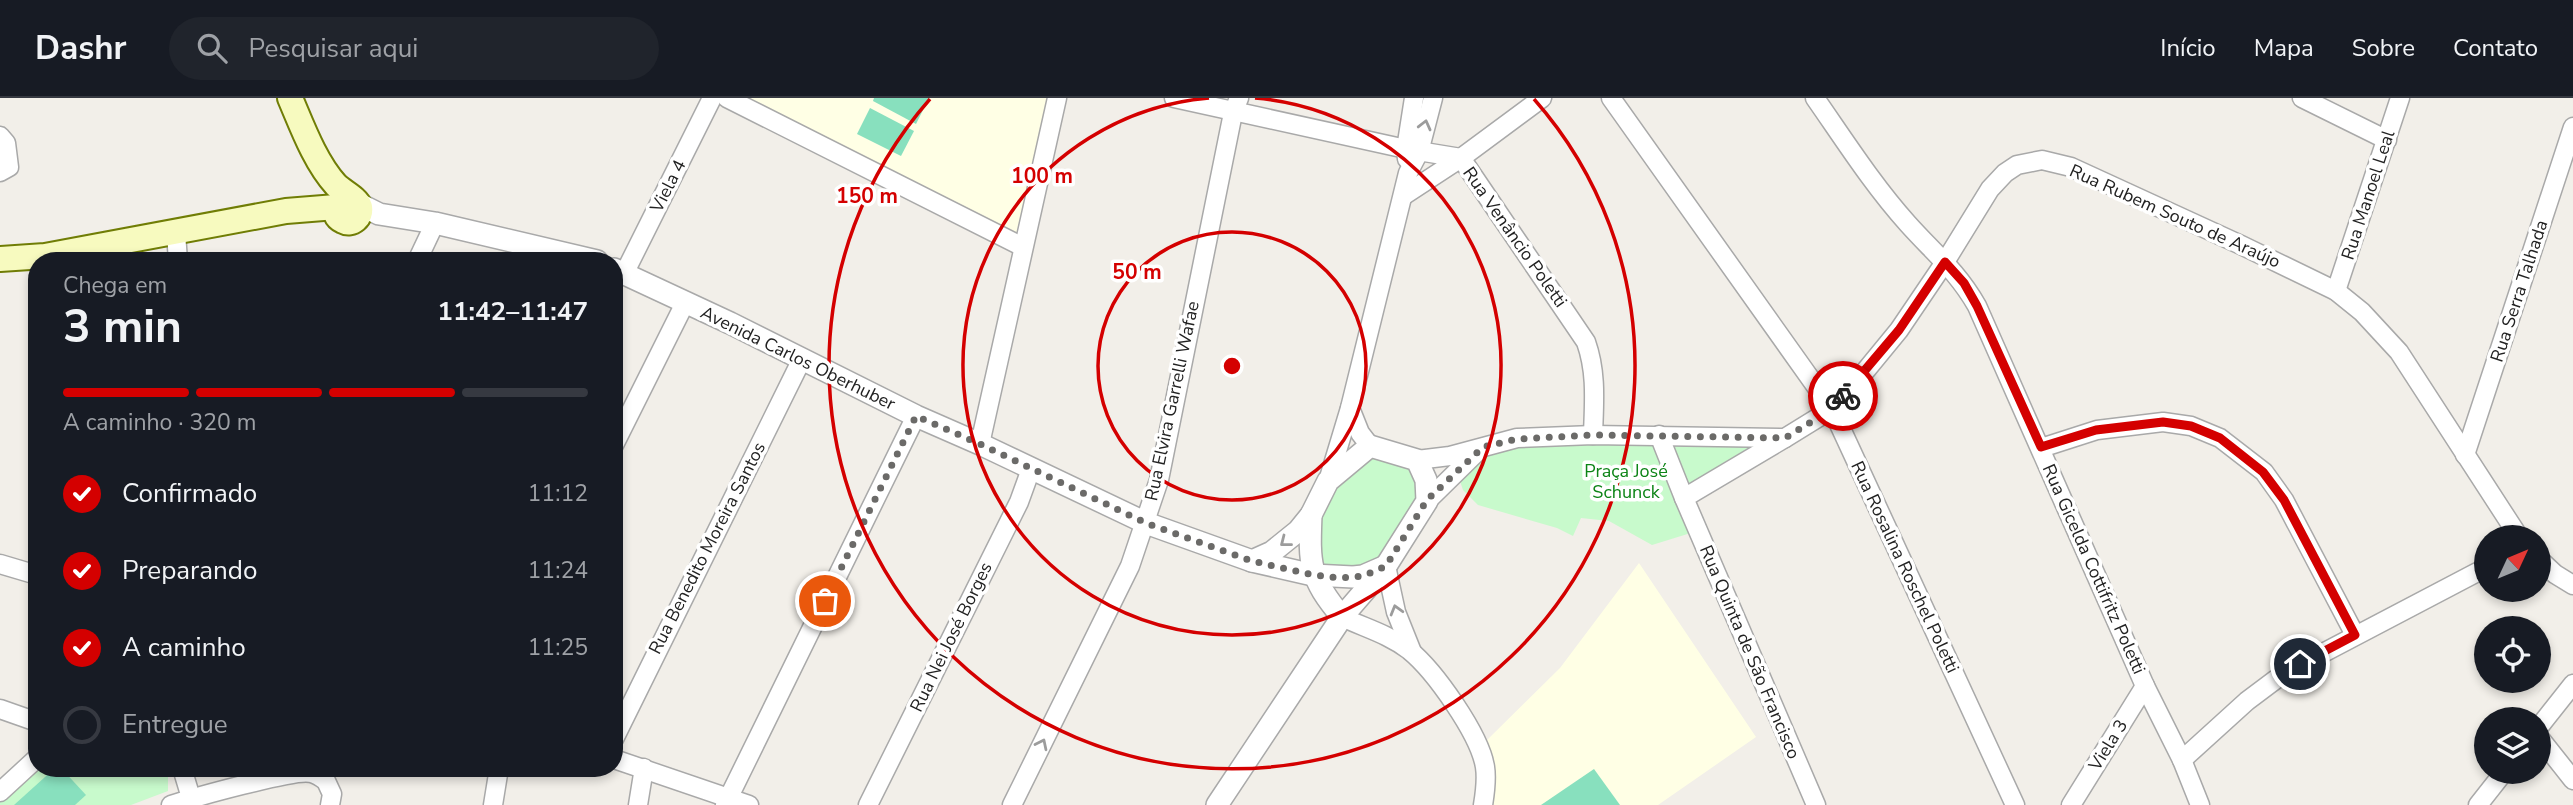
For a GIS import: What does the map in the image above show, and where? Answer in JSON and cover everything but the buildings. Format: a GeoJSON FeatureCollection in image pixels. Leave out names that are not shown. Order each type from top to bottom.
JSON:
{"type":"FeatureCollection","features":[{"type":"Feature","properties":{"kind":"main road"},"geometry":{"type":"LineString","coordinates":[[68,252],[346,206],[304,132],[290,98]]}},
{"type":"Feature","properties":{"kind":"main road"},"geometry":{"type":"LineString","coordinates":[[0,259],[28,257]]}},
{"type":"Feature","properties":{"kind":"street","name":"Viela 4"},"geometry":{"type":"LineString","coordinates":[[623,265],[712,98]]}},
{"type":"Feature","properties":{"kind":"street"},"geometry":{"type":"LineString","coordinates":[[727,98],[1023,247]]}},
{"type":"Feature","properties":{"kind":"street"},"geometry":{"type":"LineString","coordinates":[[980,444],[1057,98]]}},
{"type":"Feature","properties":{"kind":"street","name":"Rua Venâncio Poletti"},"geometry":{"type":"LineString","coordinates":[[1174,98],[1236,105],[1412,151],[1461,158],[1586,342],[1595,381],[1593,435]]}},
{"type":"Feature","properties":{"kind":"street"},"geometry":{"type":"LineString","coordinates":[[1252,561],[1282,546],[1298,531],[1311,515],[1328,481],[1350,408],[1403,196],[1412,151],[1413,98]]}},
{"type":"Feature","properties":{"kind":"street"},"geometry":{"type":"LineString","coordinates":[[1412,151],[1433,98]]}},
{"type":"Feature","properties":{"kind":"street"},"geometry":{"type":"LineString","coordinates":[[1403,196],[1461,158],[1542,98]]}},
{"type":"Feature","properties":{"kind":"street","name":"Rua Rosalina Roschel Poletti"},"geometry":{"type":"LineString","coordinates":[[1611,98],[1832,409],[2015,805]]}},
{"type":"Feature","properties":{"kind":"street","name":"Rua Gicelda Cottifritz Poletti"},"geometry":{"type":"LineString","coordinates":[[1815,98],[1875,184],[1908,224],[1964,283],[1977,306],[2200,805]]}},
{"type":"Feature","properties":{"kind":"street"},"geometry":{"type":"LineString","coordinates":[[2302,98],[2387,140]]}},
{"type":"Feature","properties":{"kind":"street","name":"Rua Manoel Leal"},"geometry":{"type":"LineString","coordinates":[[2336,291],[2400,98]]}},
{"type":"Feature","properties":{"kind":"street","name":"Rua Elvira Garrelli Wafae"},"geometry":{"type":"LineString","coordinates":[[1012,805],[1118,591],[1146,523],[1159,480],[1236,105]]}},
{"type":"Feature","properties":{"kind":"street","name":"Rua Serra Talhada"},"geometry":{"type":"LineString","coordinates":[[2465,454],[2573,127]]}},
{"type":"Feature","properties":{"kind":"street"},"geometry":{"type":"LineString","coordinates":[[0,136],[6,143],[9,167],[0,172]]}},
{"type":"Feature","properties":{"kind":"street","name":"Rua Rubem Souto de Araújo"},"geometry":{"type":"LineString","coordinates":[[1785,438],[1832,409],[1899,330],[1990,189],[2017,165],[2042,160],[2071,167],[2241,244],[2336,291],[2362,312],[2399,352],[2511,525]]}},
{"type":"Feature","properties":{"kind":"street"},"geometry":{"type":"LineString","coordinates":[[346,206],[435,223],[548,252]]}},
{"type":"Feature","properties":{"kind":"street"},"geometry":{"type":"LineString","coordinates":[[421,252],[435,223]]}},
{"type":"Feature","properties":{"kind":"street"},"geometry":{"type":"LineString","coordinates":[[176,233],[177,252]]}},
{"type":"Feature","properties":{"kind":"street","name":"Avenida Carlos Oberhuber"},"geometry":{"type":"LineString","coordinates":[[623,274],[916,416],[1146,523],[1252,561],[1313,575]]}},
{"type":"Feature","properties":{"kind":"street"},"geometry":{"type":"LineString","coordinates":[[623,427],[685,303]]}},
{"type":"Feature","properties":{"kind":"street","name":"Rua Benedito Moreira Santos"},"geometry":{"type":"LineString","coordinates":[[623,721],[802,359]]}},
{"type":"Feature","properties":{"kind":"street"},"geometry":{"type":"LineString","coordinates":[[1350,408],[1360,433],[1370,446],[1417,460],[1450,456],[1517,439],[1593,435],[1785,438]]}},
{"type":"Feature","properties":{"kind":"street"},"geometry":{"type":"LineString","coordinates":[[726,801],[916,416]]}},
{"type":"Feature","properties":{"kind":"street"},"geometry":{"type":"LineString","coordinates":[[2041,447],[2096,430],[2163,422],[2191,426],[2220,438],[2263,472],[2284,500],[2355,635]]}},
{"type":"Feature","properties":{"kind":"street","name":"Rua Quinta de São Francisco"},"geometry":{"type":"LineString","coordinates":[[1659,435],[1816,805]]}},
{"type":"Feature","properties":{"kind":"street"},"geometry":{"type":"LineString","coordinates":[[1684,498],[1785,438]]}},
{"type":"Feature","properties":{"kind":"street"},"geometry":{"type":"LineString","coordinates":[[1328,481],[1370,446]]}},
{"type":"Feature","properties":{"kind":"street"},"geometry":{"type":"LineString","coordinates":[[1217,805],[1342,617],[1386,566],[1427,500],[1483,447]]}},
{"type":"Feature","properties":{"kind":"street"},"geometry":{"type":"LineString","coordinates":[[1417,460],[1426,480],[1427,500]]}},
{"type":"Feature","properties":{"kind":"street","name":"Rua Nei José Borges"},"geometry":{"type":"LineString","coordinates":[[869,805],[1019,502],[1031,469]]}},
{"type":"Feature","properties":{"kind":"street"},"geometry":{"type":"LineString","coordinates":[[1311,515],[1310,553],[1313,575],[1342,617],[1381,632],[1412,652],[1443,689],[1474,736],[1485,768],[1483,805]]}},
{"type":"Feature","properties":{"kind":"street"},"geometry":{"type":"LineString","coordinates":[[0,564],[28,572]]}},
{"type":"Feature","properties":{"kind":"street"},"geometry":{"type":"LineString","coordinates":[[1313,575],[1353,577],[1372,573],[1386,566]]}},
{"type":"Feature","properties":{"kind":"street"},"geometry":{"type":"LineString","coordinates":[[1386,566],[1396,612],[1412,652]]}},
{"type":"Feature","properties":{"kind":"street"},"geometry":{"type":"LineString","coordinates":[[2552,571],[2573,585]]}},
{"type":"Feature","properties":{"kind":"street"},"geometry":{"type":"LineString","coordinates":[[2182,760],[2262,688],[2283,674],[2474,574]]}},
{"type":"Feature","properties":{"kind":"street"},"geometry":{"type":"LineString","coordinates":[[2551,712],[2573,684]]}},
{"type":"Feature","properties":{"kind":"street","name":"Viela 3"},"geometry":{"type":"LineString","coordinates":[[2071,805],[2145,686]]}},
{"type":"Feature","properties":{"kind":"street"},"geometry":{"type":"LineString","coordinates":[[0,709],[28,719]]}},
{"type":"Feature","properties":{"kind":"street"},"geometry":{"type":"LineString","coordinates":[[2551,752],[2573,780]]}},
{"type":"Feature","properties":{"kind":"street"},"geometry":{"type":"LineString","coordinates":[[623,762],[726,801],[749,805]]}},
{"type":"Feature","properties":{"kind":"street"},"geometry":{"type":"LineString","coordinates":[[0,792],[28,766]]}},
{"type":"Feature","properties":{"kind":"street"},"geometry":{"type":"LineString","coordinates":[[638,805],[644,768]]}},
{"type":"Feature","properties":{"kind":"street"},"geometry":{"type":"LineString","coordinates":[[185,777],[191,798]]}},
{"type":"Feature","properties":{"kind":"street"},"geometry":{"type":"LineString","coordinates":[[171,805],[279,777]]}},
{"type":"Feature","properties":{"kind":"street"},"geometry":{"type":"LineString","coordinates":[[318,777],[326,781],[332,794],[330,805]]}},
{"type":"Feature","properties":{"kind":"street"},"geometry":{"type":"LineString","coordinates":[[493,805],[498,777]]}},
{"type":"Feature","properties":{"kind":"street"},"geometry":{"type":"LineString","coordinates":[[2478,805],[2495,784]]}},
{"type":"Feature","properties":{"kind":"shaded area"},"geometry":{"type":"Polygon","coordinates":[[[748,98],[1053,98],[1022,235],[748,98]]]}},
{"type":"Feature","properties":{"kind":"shaded area"},"geometry":{"type":"Polygon","coordinates":[[[1639,563],[1756,737],[1658,805],[1492,805],[1494,783],[1486,741],[1560,668],[1639,563]]]}},
{"type":"Feature","properties":{"kind":"green space"},"geometry":{"type":"Polygon","coordinates":[[[874,98],[929,98],[916,124],[873,101],[874,98]]]}},
{"type":"Feature","properties":{"kind":"green space"},"geometry":{"type":"Polygon","coordinates":[[[870,108],[914,131],[901,156],[857,134],[870,108]]]}},
{"type":"Feature","properties":{"kind":"green space"},"geometry":{"type":"Polygon","coordinates":[[[1664,437],[1778,439],[1688,504],[1664,437]]]}},
{"type":"Feature","properties":{"kind":"green space","name":"Praça José Schunck"},"geometry":{"type":"Polygon","coordinates":[[[1658,438],[1694,532],[1652,545],[1609,521],[1581,518],[1573,536],[1557,528],[1478,505],[1463,490],[1458,475],[1495,446],[1658,438]]]}},
{"type":"Feature","properties":{"kind":"green space"},"geometry":{"type":"Polygon","coordinates":[[[1374,450],[1412,463],[1426,488],[1386,563],[1335,571],[1319,556],[1316,528],[1328,486],[1374,450]]]}},
{"type":"Feature","properties":{"kind":"green space"},"geometry":{"type":"Polygon","coordinates":[[[1594,769],[1620,805],[1541,805],[1594,769]]]}},
{"type":"Feature","properties":{"kind":"green space"},"geometry":{"type":"Polygon","coordinates":[[[28,776],[168,777],[168,791],[131,805],[0,805],[0,799],[28,776]]]}},
{"type":"Feature","properties":{"kind":"green space"},"geometry":{"type":"Polygon","coordinates":[[[45,777],[69,777],[86,795],[75,805],[14,805],[45,777]]]}},
{"type":"Feature","properties":{"kind":"way so far"},"geometry":{"type":"LineString","coordinates":[[825,601],[916,416],[1146,523],[1252,561],[1339,578],[1363,576],[1386,566],[1427,500],[1483,447],[1517,439],[1593,435],[1785,438],[1832,409],[1843,396]]}},
{"type":"Feature","properties":{"kind":"route"},"geometry":{"type":"LineString","coordinates":[[1843,396],[1899,330],[1945,262],[1964,283],[1977,306],[2041,447],[2096,430],[2163,422],[2191,426],[2220,438],[2263,472],[2284,500],[2355,635],[2300,664]]}}]}
